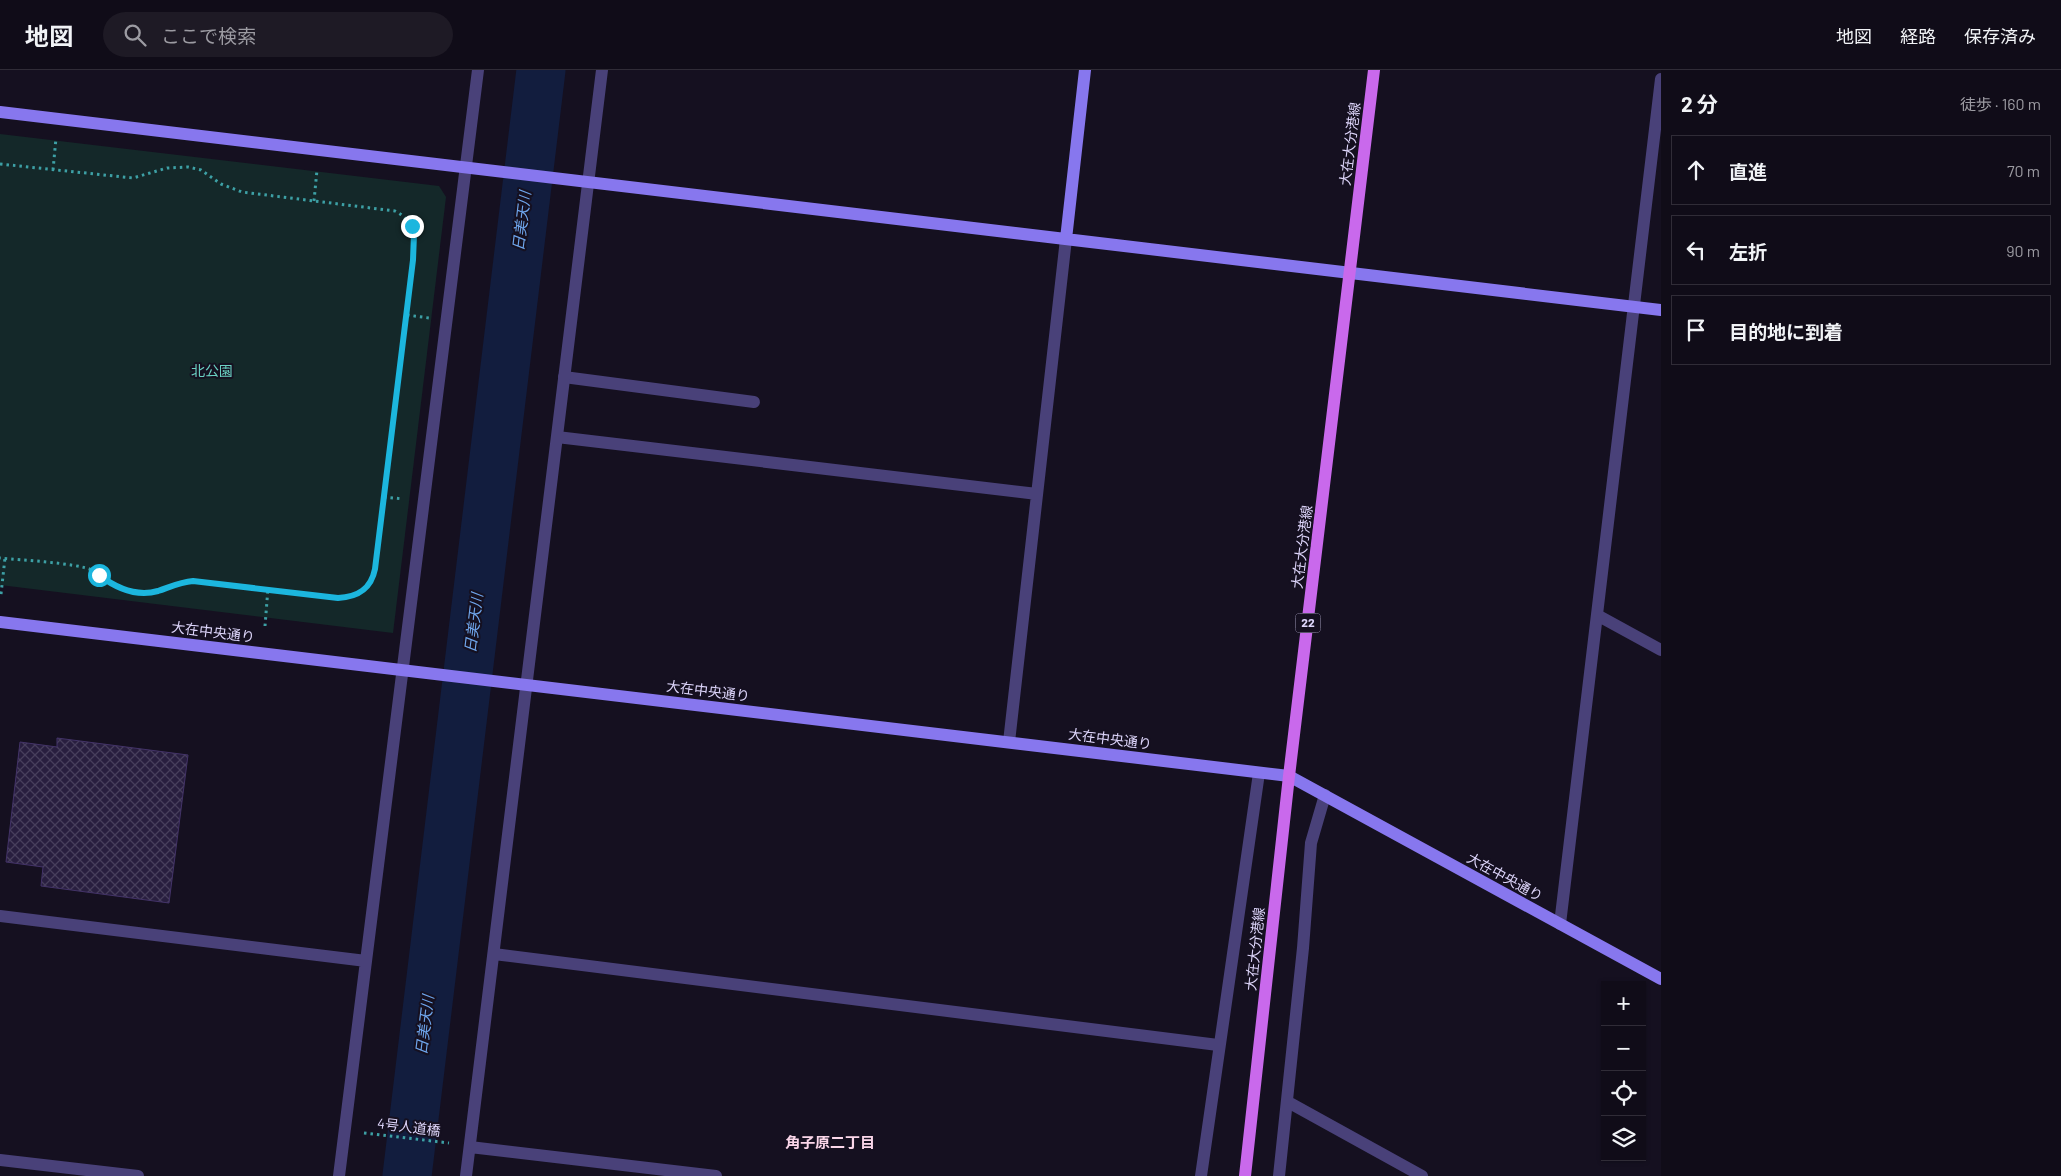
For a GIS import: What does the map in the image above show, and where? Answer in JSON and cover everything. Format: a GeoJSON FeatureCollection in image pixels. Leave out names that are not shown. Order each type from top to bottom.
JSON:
{"type":"FeatureCollection","features":[{"type":"Feature","properties":{"kind":"main road","name":"大在大分港線"},"geometry":{"type":"LineString","coordinates":[[1245,1176],[1289,776],[1374,70]]}},
{"type":"Feature","properties":{"kind":"street"},"geometry":{"type":"LineString","coordinates":[[339,1176],[478,70]]}},
{"type":"Feature","properties":{"kind":"street"},"geometry":{"type":"LineString","coordinates":[[466,1176],[602,70]]}},
{"type":"Feature","properties":{"kind":"street"},"geometry":{"type":"LineString","coordinates":[[1009,742],[1085,70]]}},
{"type":"Feature","properties":{"kind":"street"},"geometry":{"type":"LineString","coordinates":[[1560,924],[1661,78]]}},
{"type":"Feature","properties":{"kind":"street"},"geometry":{"type":"LineString","coordinates":[[0,112],[1661,310]]}},
{"type":"Feature","properties":{"kind":"street"},"geometry":{"type":"LineString","coordinates":[[564,378],[754,402]]}},
{"type":"Feature","properties":{"kind":"street"},"geometry":{"type":"LineString","coordinates":[[557,437],[1037,494]]}},
{"type":"Feature","properties":{"kind":"street"},"geometry":{"type":"LineString","coordinates":[[1597,616],[1661,650]]}},
{"type":"Feature","properties":{"kind":"street","name":"大在中央通り"},"geometry":{"type":"LineString","coordinates":[[0,622],[1289,776],[1661,980]]}},
{"type":"Feature","properties":{"kind":"street"},"geometry":{"type":"LineString","coordinates":[[1200,1176],[1259,773]]}},
{"type":"Feature","properties":{"kind":"street"},"geometry":{"type":"LineString","coordinates":[[1279,1176],[1288,1102],[1311,843],[1325,795]]}},
{"type":"Feature","properties":{"kind":"street"},"geometry":{"type":"LineString","coordinates":[[0,916],[366,961]]}},
{"type":"Feature","properties":{"kind":"street"},"geometry":{"type":"LineString","coordinates":[[494,954],[1218,1045]]}},
{"type":"Feature","properties":{"kind":"street"},"geometry":{"type":"LineString","coordinates":[[1288,1102],[1422,1176]]}},
{"type":"Feature","properties":{"kind":"street"},"geometry":{"type":"LineString","coordinates":[[470,1147],[716,1176]]}},
{"type":"Feature","properties":{"kind":"street"},"geometry":{"type":"LineString","coordinates":[[0,1160],[138,1176]]}},
{"type":"Feature","properties":{"kind":"path"},"geometry":{"type":"LineString","coordinates":[[53,170],[56,135]]}},
{"type":"Feature","properties":{"kind":"path"},"geometry":{"type":"LineString","coordinates":[[0,164],[133,178],[167,168],[188,167],[200,170],[221,184],[242,192],[395,211],[402,214],[412,226],[414,234],[413,260],[373,578],[361,593],[351,597],[338,598],[268,588],[193,581],[183,582],[157,591],[129,592],[91,570],[2,558],[0,594]]}},
{"type":"Feature","properties":{"kind":"path"},"geometry":{"type":"LineString","coordinates":[[314,201],[317,166]]}},
{"type":"Feature","properties":{"kind":"path"},"geometry":{"type":"LineString","coordinates":[[265,626],[268,588]]}},
{"type":"Feature","properties":{"kind":"path","name":"4号人道橋"},"geometry":{"type":"LineString","coordinates":[[365,1133],[450,1143]]}},
{"type":"Feature","properties":{"kind":"green space","name":"北公園"},"geometry":{"type":"Polygon","coordinates":[[[0,134],[439,186],[446,197],[393,633],[0,585],[0,134]]]}},
{"type":"Feature","properties":{"kind":"building"},"geometry":{"type":"Polygon","coordinates":[[[57,738],[188,755],[169,903],[41,886],[43,867],[6,862],[20,742],[57,747],[57,738]]]}},
{"type":"Feature","properties":{"kind":"waterway","name":"日美天川"},"geometry":{"type":"LineString","coordinates":[[407,1176],[541,70]]}},
{"type":"Feature","properties":{"kind":"district","name":"角子原二丁目"},"geometry":{"type":"Point","coordinates":[830,1143]}},
{"type":"Feature","properties":{"kind":"route"},"geometry":{"type":"LineString","coordinates":[[99,575],[129,592],[157,591],[183,582],[193,581],[218,582],[338,598],[351,597],[361,593],[368,587],[375,569],[413,260],[414,234],[412,226]]}}]}
